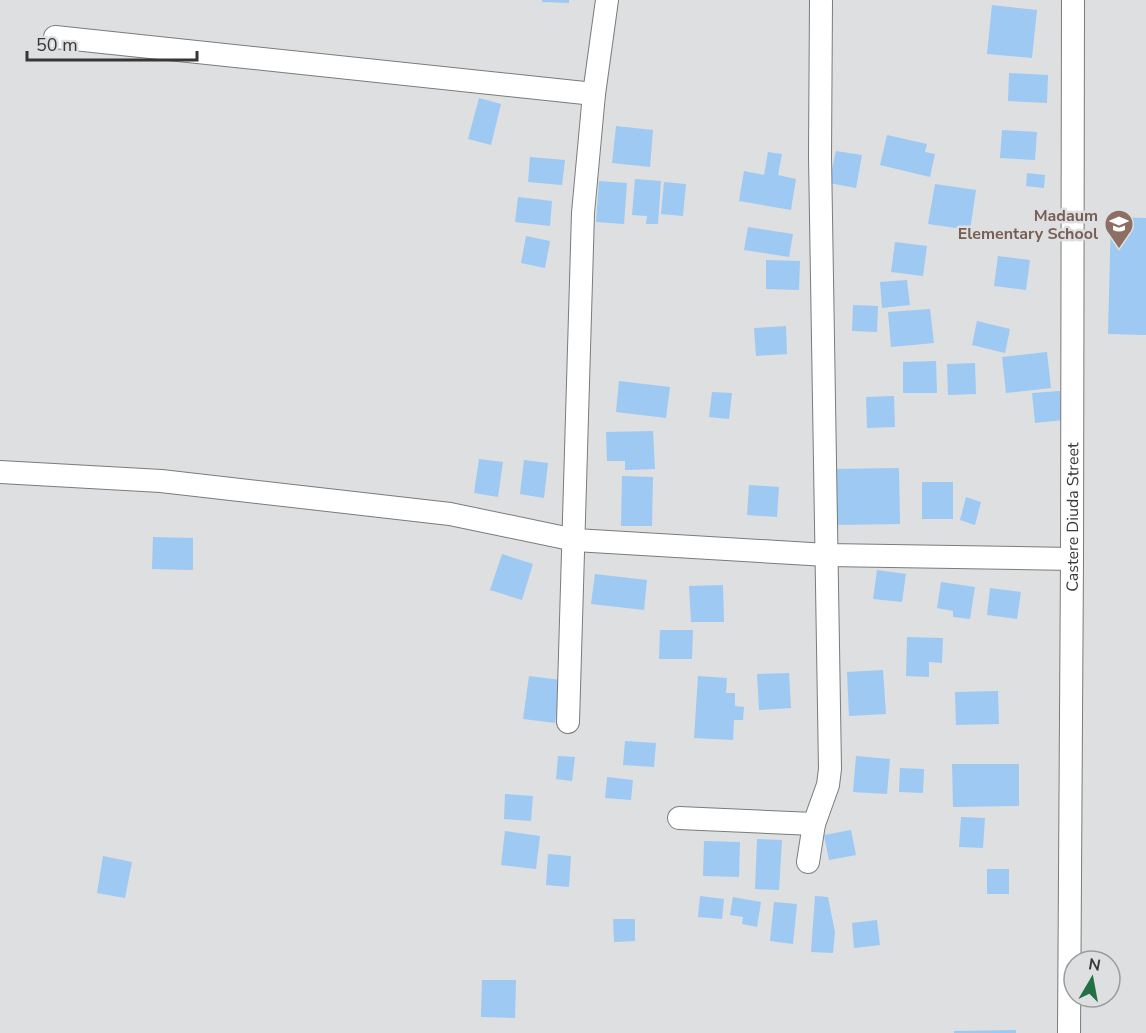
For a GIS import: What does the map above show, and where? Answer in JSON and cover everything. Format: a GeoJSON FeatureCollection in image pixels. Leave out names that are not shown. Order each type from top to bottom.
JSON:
{"type":"FeatureCollection","features":[{"type":"Feature","properties":{"kind":"street"},"geometry":{"type":"LineString","coordinates":[[568,722],[575,540],[580,269],[594,94],[607,0]]}},
{"type":"Feature","properties":{"kind":"street"},"geometry":{"type":"LineString","coordinates":[[808,862],[814,824],[828,785],[830,769],[820,156],[820,0]]}},
{"type":"Feature","properties":{"kind":"street","name":"Castere Diuda Street"},"geometry":{"type":"LineString","coordinates":[[1069,1033],[1073,0]]}},
{"type":"Feature","properties":{"kind":"street"},"geometry":{"type":"LineString","coordinates":[[55,37],[594,94]]}},
{"type":"Feature","properties":{"kind":"street"},"geometry":{"type":"LineString","coordinates":[[0,472],[160,481],[450,514],[575,540],[827,555],[1072,559]]}},
{"type":"Feature","properties":{"kind":"street"},"geometry":{"type":"LineString","coordinates":[[679,818],[814,824]]}},
{"type":"Feature","properties":{"kind":"building"},"geometry":{"type":"Polygon","coordinates":[[[542,0],[569,0],[569,3],[542,2],[542,0]]]}},
{"type":"Feature","properties":{"kind":"building"},"geometry":{"type":"Polygon","coordinates":[[[992,5],[1037,10],[1032,58],[987,54],[992,5]]]}},
{"type":"Feature","properties":{"kind":"building"},"geometry":{"type":"Polygon","coordinates":[[[1009,73],[1048,75],[1047,103],[1008,101],[1009,73]]]}},
{"type":"Feature","properties":{"kind":"building"},"geometry":{"type":"Polygon","coordinates":[[[479,98],[501,104],[491,145],[468,139],[479,98]]]}},
{"type":"Feature","properties":{"kind":"building"},"geometry":{"type":"Polygon","coordinates":[[[616,126],[653,130],[650,167],[612,163],[616,126]]]}},
{"type":"Feature","properties":{"kind":"building"},"geometry":{"type":"Polygon","coordinates":[[[1002,130],[1037,132],[1035,160],[1000,158],[1002,130]]]}},
{"type":"Feature","properties":{"kind":"building"},"geometry":{"type":"Polygon","coordinates":[[[887,135],[927,144],[925,152],[935,154],[930,177],[880,165],[887,135]]]}},
{"type":"Feature","properties":{"kind":"building"},"geometry":{"type":"Polygon","coordinates":[[[836,151],[862,155],[856,188],[829,183],[836,151]]]}},
{"type":"Feature","properties":{"kind":"building"},"geometry":{"type":"Polygon","coordinates":[[[768,152],[782,154],[778,175],[796,179],[791,210],[739,201],[744,171],[764,175],[768,152]]]}},
{"type":"Feature","properties":{"kind":"building"},"geometry":{"type":"Polygon","coordinates":[[[530,157],[565,160],[562,185],[528,182],[530,157]]]}},
{"type":"Feature","properties":{"kind":"building"},"geometry":{"type":"Polygon","coordinates":[[[1027,173],[1045,175],[1044,188],[1026,186],[1027,173]]]}},
{"type":"Feature","properties":{"kind":"building"},"geometry":{"type":"Polygon","coordinates":[[[635,179],[661,181],[658,224],[646,224],[647,216],[632,215],[635,179]]]}},
{"type":"Feature","properties":{"kind":"building"},"geometry":{"type":"Polygon","coordinates":[[[599,181],[627,183],[624,224],[596,222],[599,181]]]}},
{"type":"Feature","properties":{"kind":"building"},"geometry":{"type":"Polygon","coordinates":[[[664,182],[686,184],[683,216],[661,214],[664,182]]]}},
{"type":"Feature","properties":{"kind":"building"},"geometry":{"type":"Polygon","coordinates":[[[935,184],[976,190],[970,230],[928,224],[935,184]]]}},
{"type":"Feature","properties":{"kind":"building"},"geometry":{"type":"Polygon","coordinates":[[[518,197],[552,201],[550,226],[515,222],[518,197]]]}},
{"type":"Feature","properties":{"kind":"building"},"geometry":{"type":"Polygon","coordinates":[[[1111,217],[1146,218],[1146,335],[1108,334],[1111,217]]]}},
{"type":"Feature","properties":{"kind":"building"},"geometry":{"type":"Polygon","coordinates":[[[748,227],[793,234],[789,257],[744,250],[748,227]]]}},
{"type":"Feature","properties":{"kind":"building"},"geometry":{"type":"Polygon","coordinates":[[[526,236],[550,241],[545,268],[521,263],[526,236]]]}},
{"type":"Feature","properties":{"kind":"building"},"geometry":{"type":"Polygon","coordinates":[[[895,242],[927,246],[923,276],[891,272],[895,242]]]}},
{"type":"Feature","properties":{"kind":"building"},"geometry":{"type":"Polygon","coordinates":[[[998,256],[1030,260],[1026,290],[994,286],[998,256]]]}},
{"type":"Feature","properties":{"kind":"building"},"geometry":{"type":"Polygon","coordinates":[[[766,260],[800,261],[799,290],[766,289],[766,260]]]}},
{"type":"Feature","properties":{"kind":"building"},"geometry":{"type":"Polygon","coordinates":[[[907,280],[910,305],[882,308],[880,282],[907,280]]]}},
{"type":"Feature","properties":{"kind":"building"},"geometry":{"type":"Polygon","coordinates":[[[853,305],[878,306],[877,332],[852,331],[853,305]]]}},
{"type":"Feature","properties":{"kind":"building"},"geometry":{"type":"Polygon","coordinates":[[[930,309],[934,343],[891,347],[888,312],[930,309]]]}},
{"type":"Feature","properties":{"kind":"building"},"geometry":{"type":"Polygon","coordinates":[[[977,321],[1010,329],[1005,353],[972,345],[977,321]]]}},
{"type":"Feature","properties":{"kind":"building"},"geometry":{"type":"Polygon","coordinates":[[[786,326],[787,354],[756,356],[754,328],[786,326]]]}},
{"type":"Feature","properties":{"kind":"building"},"geometry":{"type":"Polygon","coordinates":[[[1047,352],[1051,388],[1006,393],[1002,357],[1047,352]]]}},
{"type":"Feature","properties":{"kind":"building"},"geometry":{"type":"Polygon","coordinates":[[[936,361],[937,393],[903,393],[903,362],[936,361]]]}},
{"type":"Feature","properties":{"kind":"building"},"geometry":{"type":"Polygon","coordinates":[[[975,363],[976,394],[948,395],[947,364],[975,363]]]}},
{"type":"Feature","properties":{"kind":"building"},"geometry":{"type":"Polygon","coordinates":[[[619,381],[670,387],[666,418],[616,412],[619,381]]]}},
{"type":"Feature","properties":{"kind":"building"},"geometry":{"type":"Polygon","coordinates":[[[1060,391],[1063,420],[1035,423],[1032,393],[1060,391]]]}},
{"type":"Feature","properties":{"kind":"building"},"geometry":{"type":"Polygon","coordinates":[[[712,392],[732,393],[729,419],[709,417],[712,392]]]}},
{"type":"Feature","properties":{"kind":"building"},"geometry":{"type":"Polygon","coordinates":[[[894,396],[895,427],[867,428],[866,397],[894,396]]]}},
{"type":"Feature","properties":{"kind":"building"},"geometry":{"type":"Polygon","coordinates":[[[653,431],[655,469],[625,470],[625,461],[607,461],[606,432],[653,431]]]}},
{"type":"Feature","properties":{"kind":"building"},"geometry":{"type":"Polygon","coordinates":[[[479,459],[503,462],[498,497],[474,493],[479,459]]]}},
{"type":"Feature","properties":{"kind":"building"},"geometry":{"type":"Polygon","coordinates":[[[524,460],[548,463],[544,498],[520,494],[524,460]]]}},
{"type":"Feature","properties":{"kind":"building"},"geometry":{"type":"Polygon","coordinates":[[[899,468],[900,524],[834,525],[832,469],[899,468]]]}},
{"type":"Feature","properties":{"kind":"building"},"geometry":{"type":"Polygon","coordinates":[[[622,476],[653,477],[652,526],[621,526],[622,476]]]}},
{"type":"Feature","properties":{"kind":"building"},"geometry":{"type":"Polygon","coordinates":[[[922,482],[953,482],[953,519],[922,519],[922,482]]]}},
{"type":"Feature","properties":{"kind":"building"},"geometry":{"type":"Polygon","coordinates":[[[749,485],[779,487],[777,517],[747,515],[749,485]]]}},
{"type":"Feature","properties":{"kind":"building"},"geometry":{"type":"Polygon","coordinates":[[[966,497],[981,502],[975,525],[960,520],[966,497]]]}},
{"type":"Feature","properties":{"kind":"building"},"geometry":{"type":"Polygon","coordinates":[[[153,537],[193,538],[193,570],[152,569],[153,537]]]}},
{"type":"Feature","properties":{"kind":"building"},"geometry":{"type":"Polygon","coordinates":[[[502,554],[533,564],[522,600],[490,590],[502,554]]]}},
{"type":"Feature","properties":{"kind":"building"},"geometry":{"type":"Polygon","coordinates":[[[877,570],[906,574],[902,602],[873,599],[877,570]]]}},
{"type":"Feature","properties":{"kind":"building"},"geometry":{"type":"Polygon","coordinates":[[[595,574],[647,580],[644,610],[591,604],[595,574]]]}},
{"type":"Feature","properties":{"kind":"building"},"geometry":{"type":"Polygon","coordinates":[[[941,582],[975,587],[970,619],[953,617],[953,611],[937,608],[941,582]]]}},
{"type":"Feature","properties":{"kind":"building"},"geometry":{"type":"Polygon","coordinates":[[[723,585],[724,622],[691,622],[689,586],[723,585]]]}},
{"type":"Feature","properties":{"kind":"building"},"geometry":{"type":"Polygon","coordinates":[[[990,588],[1021,592],[1017,619],[987,615],[990,588]]]}},
{"type":"Feature","properties":{"kind":"building"},"geometry":{"type":"Polygon","coordinates":[[[660,630],[693,630],[692,659],[659,659],[660,630]]]}},
{"type":"Feature","properties":{"kind":"building"},"geometry":{"type":"Polygon","coordinates":[[[907,637],[943,638],[942,663],[929,662],[929,677],[906,676],[907,637]]]}},
{"type":"Feature","properties":{"kind":"building"},"geometry":{"type":"Polygon","coordinates":[[[883,670],[886,714],[849,716],[847,672],[883,670]]]}},
{"type":"Feature","properties":{"kind":"building"},"geometry":{"type":"Polygon","coordinates":[[[789,673],[791,708],[759,710],[757,674],[789,673]]]}},
{"type":"Feature","properties":{"kind":"building"},"geometry":{"type":"Polygon","coordinates":[[[529,676],[561,680],[555,723],[523,719],[529,676]]]}},
{"type":"Feature","properties":{"kind":"building"},"geometry":{"type":"Polygon","coordinates":[[[698,676],[727,678],[726,693],[735,693],[735,706],[744,707],[743,720],[734,720],[733,740],[694,738],[698,676]]]}},
{"type":"Feature","properties":{"kind":"building"},"geometry":{"type":"Polygon","coordinates":[[[998,691],[999,724],[956,725],[955,692],[998,691]]]}},
{"type":"Feature","properties":{"kind":"building"},"geometry":{"type":"Polygon","coordinates":[[[625,741],[656,743],[654,767],[623,765],[625,741]]]}},
{"type":"Feature","properties":{"kind":"building"},"geometry":{"type":"Polygon","coordinates":[[[558,756],[575,757],[572,781],[556,779],[558,756]]]}},
{"type":"Feature","properties":{"kind":"building"},"geometry":{"type":"Polygon","coordinates":[[[856,756],[890,759],[887,794],[853,792],[856,756]]]}},
{"type":"Feature","properties":{"kind":"building"},"geometry":{"type":"Polygon","coordinates":[[[952,764],[1019,764],[1019,806],[953,807],[952,764]]]}},
{"type":"Feature","properties":{"kind":"building"},"geometry":{"type":"Polygon","coordinates":[[[900,768],[924,769],[923,793],[899,792],[900,768]]]}},
{"type":"Feature","properties":{"kind":"building"},"geometry":{"type":"Polygon","coordinates":[[[607,777],[633,780],[631,800],[605,798],[607,777]]]}},
{"type":"Feature","properties":{"kind":"building"},"geometry":{"type":"Polygon","coordinates":[[[505,794],[533,796],[531,821],[504,819],[505,794]]]}},
{"type":"Feature","properties":{"kind":"building"},"geometry":{"type":"Polygon","coordinates":[[[961,817],[985,818],[983,848],[959,847],[961,817]]]}},
{"type":"Feature","properties":{"kind":"building"},"geometry":{"type":"Polygon","coordinates":[[[851,830],[856,855],[829,860],[824,835],[851,830]]]}},
{"type":"Feature","properties":{"kind":"building"},"geometry":{"type":"Polygon","coordinates":[[[505,831],[540,836],[536,869],[501,865],[505,831]]]}},
{"type":"Feature","properties":{"kind":"building"},"geometry":{"type":"Polygon","coordinates":[[[757,839],[782,840],[779,890],[755,889],[757,839]]]}},
{"type":"Feature","properties":{"kind":"building"},"geometry":{"type":"Polygon","coordinates":[[[704,841],[740,842],[739,877],[703,876],[704,841]]]}},
{"type":"Feature","properties":{"kind":"building"},"geometry":{"type":"Polygon","coordinates":[[[548,854],[571,856],[569,887],[546,885],[548,854]]]}},
{"type":"Feature","properties":{"kind":"building"},"geometry":{"type":"Polygon","coordinates":[[[103,856],[132,862],[125,898],[97,893],[103,856]]]}},
{"type":"Feature","properties":{"kind":"building"},"geometry":{"type":"Polygon","coordinates":[[[987,869],[1009,869],[1009,894],[987,894],[987,869]]]}},
{"type":"Feature","properties":{"kind":"building"},"geometry":{"type":"Polygon","coordinates":[[[700,896],[724,899],[722,919],[698,917],[700,896]]]}},
{"type":"Feature","properties":{"kind":"building"},"geometry":{"type":"Polygon","coordinates":[[[815,896],[828,897],[835,932],[833,953],[811,952],[815,896]]]}},
{"type":"Feature","properties":{"kind":"building"},"geometry":{"type":"Polygon","coordinates":[[[733,897],[761,902],[757,927],[742,924],[743,917],[730,915],[733,897]]]}},
{"type":"Feature","properties":{"kind":"building"},"geometry":{"type":"Polygon","coordinates":[[[774,902],[797,904],[793,944],[770,941],[774,902]]]}},
{"type":"Feature","properties":{"kind":"building"},"geometry":{"type":"Polygon","coordinates":[[[613,919],[635,919],[635,941],[614,942],[613,919]]]}},
{"type":"Feature","properties":{"kind":"building"},"geometry":{"type":"Polygon","coordinates":[[[877,920],[880,945],[854,948],[852,923],[877,920]]]}},
{"type":"Feature","properties":{"kind":"building"},"geometry":{"type":"Polygon","coordinates":[[[482,980],[516,980],[515,1018],[481,1017],[482,980]]]}},
{"type":"Feature","properties":{"kind":"building"},"geometry":{"type":"Polygon","coordinates":[[[1016,1030],[1016,1033],[954,1033],[954,1031],[1016,1030]]]}},
{"type":"Feature","properties":{"kind":"place","name":"Madaum Elementary School"},"geometry":{"type":"Point","coordinates":[1119,250]}}]}
